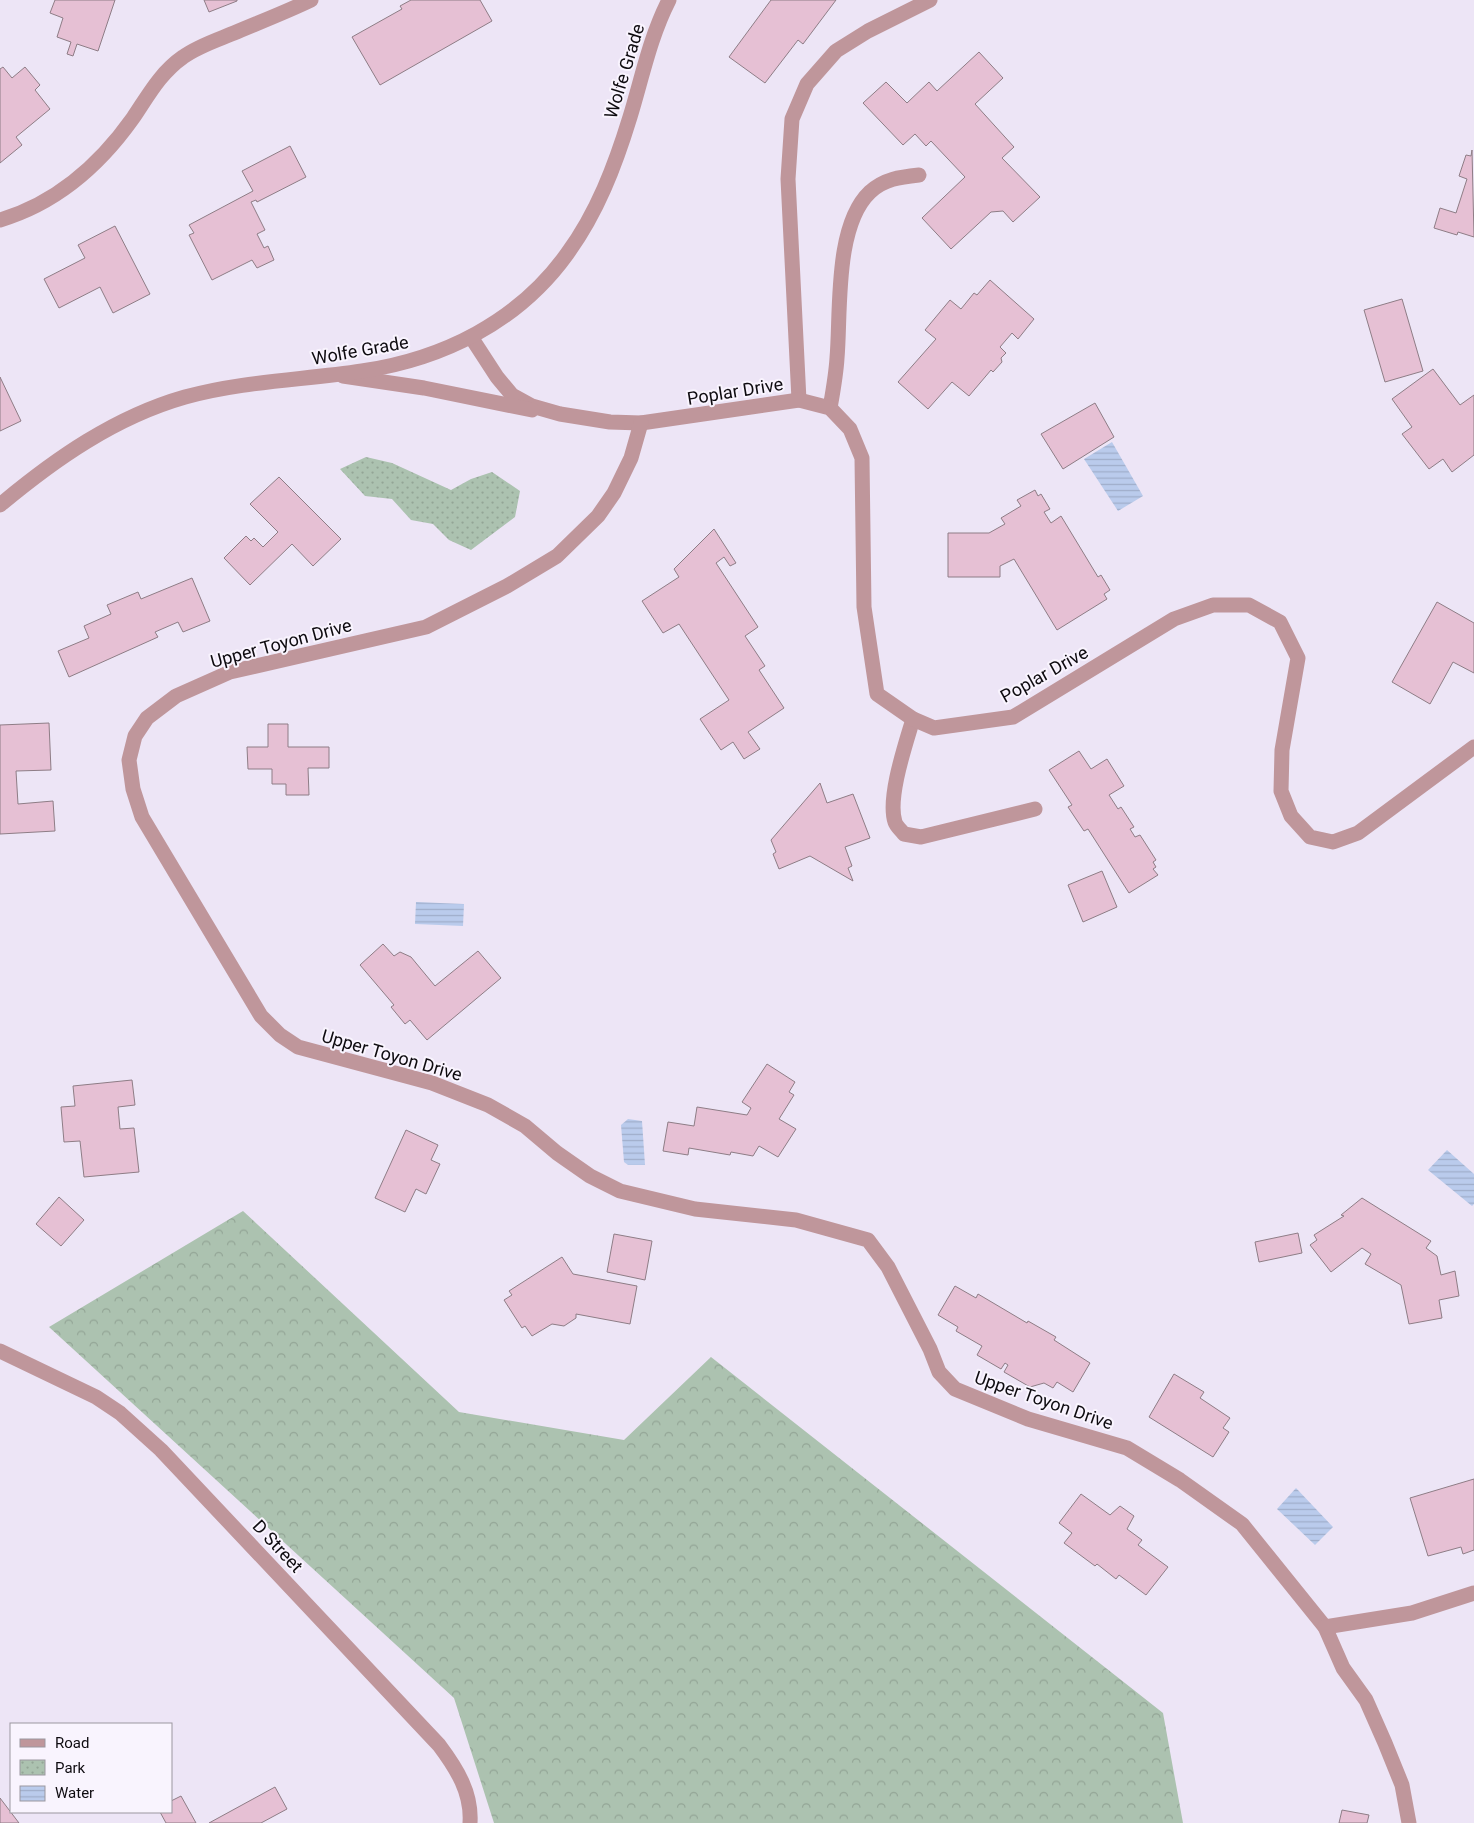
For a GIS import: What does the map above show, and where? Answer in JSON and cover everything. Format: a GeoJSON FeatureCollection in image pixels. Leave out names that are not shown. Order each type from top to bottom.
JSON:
{"type":"FeatureCollection","features":[{"type":"Feature","properties":{"kind":"street"},"geometry":{"type":"LineString","coordinates":[[0,220],[48,200],[82,176],[118,138],[160,78],[182,57],[208,43],[311,0]]}},
{"type":"Feature","properties":{"kind":"street","name":"Wolfe Grade"},"geometry":{"type":"LineString","coordinates":[[0,505],[77,447],[150,409],[186,397],[224,389],[334,375],[412,361],[471,337],[504,318],[535,291],[566,257],[590,219],[612,168],[651,44],[669,0]]}},
{"type":"Feature","properties":{"kind":"street"},"geometry":{"type":"LineString","coordinates":[[799,400],[789,207],[792,119],[807,84],[836,51],[868,31],[930,0]]}},
{"type":"Feature","properties":{"kind":"street"},"geometry":{"type":"LineString","coordinates":[[830,408],[837,359],[839,292],[853,216],[869,192],[890,178],[919,175]]}},
{"type":"Feature","properties":{"kind":"street","name":"Poplar Drive"},"geometry":{"type":"LineString","coordinates":[[471,337],[497,377],[512,395],[532,406],[560,414],[610,422],[641,423],[799,400],[830,408],[850,429],[862,458],[864,607],[877,694],[913,719],[934,728],[1013,717],[1174,619],[1213,605],[1250,605],[1280,622],[1298,658],[1282,750],[1280,791],[1291,816],[1310,837],[1333,842],[1358,833],[1474,747]]}},
{"type":"Feature","properties":{"kind":"street"},"geometry":{"type":"LineString","coordinates":[[334,375],[416,387],[508,406],[560,414]]}},
{"type":"Feature","properties":{"kind":"street","name":"Upper Toyon Drive"},"geometry":{"type":"LineString","coordinates":[[641,423],[625,472],[598,516],[556,556],[507,586],[426,627],[230,672],[176,696],[147,718],[135,736],[129,760],[133,789],[142,817],[160,850],[261,1016],[280,1035],[298,1047],[432,1083],[488,1105],[525,1126],[557,1154],[590,1176],[620,1191],[695,1209],[796,1220],[868,1240],[888,1267],[930,1349],[939,1372],[955,1389],[1028,1419],[1127,1448],[1180,1480],[1242,1524],[1325,1628],[1343,1668],[1366,1700],[1386,1742],[1402,1785],[1410,1823]]}},
{"type":"Feature","properties":{"kind":"street"},"geometry":{"type":"LineString","coordinates":[[913,719],[899,770],[894,800],[894,822],[904,834],[921,837],[1035,809]]}},
{"type":"Feature","properties":{"kind":"street","name":"D Street"},"geometry":{"type":"LineString","coordinates":[[0,1351],[96,1397],[120,1413],[161,1450],[435,1740],[461,1780],[469,1803],[470,1823]]}},
{"type":"Feature","properties":{"kind":"street"},"geometry":{"type":"LineString","coordinates":[[1325,1628],[1412,1613],[1474,1593]]}},
{"type":"Feature","properties":{"kind":"green space"},"geometry":{"type":"Polygon","coordinates":[[[366,457],[392,463],[451,490],[471,479],[492,472],[520,491],[515,517],[471,550],[449,540],[433,524],[411,520],[392,499],[365,496],[340,469],[366,457]]]}},
{"type":"Feature","properties":{"kind":"green space"},"geometry":{"type":"Polygon","coordinates":[[[243,1211],[459,1412],[624,1440],[711,1357],[1163,1713],[1183,1823],[494,1823],[454,1698],[49,1327],[243,1211]]]}},
{"type":"Feature","properties":{"kind":"water"},"geometry":{"type":"Polygon","coordinates":[[[1112,442],[1143,496],[1118,511],[1084,459],[1112,442]]]}},
{"type":"Feature","properties":{"kind":"water"},"geometry":{"type":"Polygon","coordinates":[[[416,902],[464,904],[463,926],[415,924],[416,902]]]}},
{"type":"Feature","properties":{"kind":"water"},"geometry":{"type":"Polygon","coordinates":[[[628,1119],[642,1121],[645,1165],[628,1165],[624,1162],[621,1125],[628,1119]]]}},
{"type":"Feature","properties":{"kind":"water"},"geometry":{"type":"Polygon","coordinates":[[[1447,1150],[1474,1174],[1474,1204],[1472,1206],[1428,1170],[1447,1150]]]}},
{"type":"Feature","properties":{"kind":"water"},"geometry":{"type":"Polygon","coordinates":[[[1296,1488],[1333,1527],[1315,1545],[1277,1509],[1296,1488]]]}},
{"type":"Feature","properties":{"kind":"building"},"geometry":{"type":"Polygon","coordinates":[[[55,0],[115,0],[98,51],[77,44],[73,56],[67,54],[71,42],[57,37],[63,18],[50,13],[55,0]]]}},
{"type":"Feature","properties":{"kind":"building"},"geometry":{"type":"Polygon","coordinates":[[[204,0],[237,0],[237,1],[209,12],[204,0]]]}},
{"type":"Feature","properties":{"kind":"building"},"geometry":{"type":"Polygon","coordinates":[[[411,0],[480,0],[492,21],[380,85],[352,37],[402,9],[400,6],[411,0]]]}},
{"type":"Feature","properties":{"kind":"building"},"geometry":{"type":"Polygon","coordinates":[[[771,0],[836,0],[803,44],[798,40],[765,83],[729,57],[771,0]]]}},
{"type":"Feature","properties":{"kind":"building"},"geometry":{"type":"Polygon","coordinates":[[[979,52],[1003,78],[975,104],[1014,147],[1002,158],[1040,197],[1013,222],[1003,211],[991,212],[951,249],[922,218],[965,177],[931,141],[926,146],[915,134],[903,145],[863,103],[886,82],[907,103],[929,82],[937,91],[979,52]]]}},
{"type":"Feature","properties":{"kind":"building"},"geometry":{"type":"Polygon","coordinates":[[[3,67],[12,78],[25,67],[40,85],[35,90],[50,109],[16,137],[22,145],[0,163],[0,69],[3,67]]]}},
{"type":"Feature","properties":{"kind":"building"},"geometry":{"type":"Polygon","coordinates":[[[290,146],[306,177],[257,202],[256,200],[251,202],[265,230],[257,234],[264,248],[268,246],[274,260],[257,268],[252,260],[212,280],[189,235],[194,233],[189,225],[253,191],[242,171],[290,146]]]}},
{"type":"Feature","properties":{"kind":"building"},"geometry":{"type":"Polygon","coordinates":[[[1472,150],[1474,237],[1458,232],[1457,235],[1434,228],[1440,208],[1456,213],[1467,179],[1459,176],[1466,155],[1471,156],[1472,150]]]}},
{"type":"Feature","properties":{"kind":"building"},"geometry":{"type":"Polygon","coordinates":[[[115,226],[150,294],[113,313],[100,287],[59,308],[44,279],[85,258],[78,245],[115,226]]]}},
{"type":"Feature","properties":{"kind":"building"},"geometry":{"type":"Polygon","coordinates":[[[990,280],[1034,319],[1018,339],[1012,333],[1000,347],[1006,353],[1001,358],[1002,362],[993,372],[991,370],[969,396],[952,382],[928,409],[898,382],[936,339],[925,330],[950,300],[961,309],[974,293],[977,295],[990,280]]]}},
{"type":"Feature","properties":{"kind":"building"},"geometry":{"type":"Polygon","coordinates":[[[1402,299],[1423,371],[1385,382],[1364,310],[1402,299]]]}},
{"type":"Feature","properties":{"kind":"building"},"geometry":{"type":"Polygon","coordinates":[[[1433,369],[1460,405],[1474,395],[1474,455],[1452,472],[1443,459],[1429,469],[1402,434],[1412,427],[1392,399],[1433,369]]]}},
{"type":"Feature","properties":{"kind":"building"},"geometry":{"type":"Polygon","coordinates":[[[0,377],[21,421],[0,431],[0,377]]]}},
{"type":"Feature","properties":{"kind":"building"},"geometry":{"type":"Polygon","coordinates":[[[1095,403],[1114,437],[1063,469],[1041,434],[1095,403]]]}},
{"type":"Feature","properties":{"kind":"building"},"geometry":{"type":"Polygon","coordinates":[[[279,477],[341,539],[313,566],[292,544],[250,585],[224,558],[246,536],[251,541],[254,538],[263,547],[278,532],[250,504],[279,477]]]}},
{"type":"Feature","properties":{"kind":"building"},"geometry":{"type":"Polygon","coordinates":[[[1035,490],[1038,496],[1041,494],[1050,509],[1044,512],[1051,523],[1061,516],[1098,577],[1101,575],[1110,590],[1104,594],[1107,599],[1057,630],[1014,559],[1000,566],[1000,577],[948,577],[948,533],[989,533],[1005,524],[1001,518],[1021,506],[1017,500],[1035,490]]]}},
{"type":"Feature","properties":{"kind":"building"},"geometry":{"type":"Polygon","coordinates":[[[714,529],[736,563],[730,566],[724,557],[716,563],[758,627],[745,636],[765,666],[759,670],[784,708],[748,732],[760,749],[744,759],[733,742],[721,750],[700,719],[729,700],[679,624],[663,633],[642,601],[679,577],[674,569],[714,529]]]}},
{"type":"Feature","properties":{"kind":"building"},"geometry":{"type":"Polygon","coordinates":[[[192,578],[210,621],[183,632],[178,622],[155,632],[158,637],[69,677],[58,651],[89,638],[84,626],[111,614],[107,605],[138,592],[141,599],[192,578]]]}},
{"type":"Feature","properties":{"kind":"building"},"geometry":{"type":"Polygon","coordinates":[[[1437,602],[1474,623],[1474,673],[1453,662],[1430,704],[1392,682],[1437,602]]]}},
{"type":"Feature","properties":{"kind":"building"},"geometry":{"type":"Polygon","coordinates":[[[49,723],[51,770],[16,771],[18,804],[53,801],[55,831],[0,834],[0,725],[49,723]]]}},
{"type":"Feature","properties":{"kind":"building"},"geometry":{"type":"Polygon","coordinates":[[[268,724],[288,724],[288,747],[329,747],[329,768],[308,768],[309,795],[286,795],[286,784],[272,784],[272,769],[248,769],[247,747],[268,747],[268,724]]]}},
{"type":"Feature","properties":{"kind":"building"},"geometry":{"type":"Polygon","coordinates":[[[1079,751],[1091,769],[1107,759],[1124,786],[1109,795],[1118,809],[1121,807],[1134,827],[1130,829],[1135,837],[1140,835],[1156,860],[1153,862],[1156,867],[1153,869],[1158,875],[1129,893],[1088,829],[1084,831],[1068,807],[1072,805],[1049,770],[1079,751]]]}},
{"type":"Feature","properties":{"kind":"building"},"geometry":{"type":"Polygon","coordinates":[[[820,783],[827,803],[853,794],[870,838],[845,847],[852,866],[848,868],[853,881],[810,856],[779,869],[773,854],[776,852],[771,840],[820,783]]]}},
{"type":"Feature","properties":{"kind":"building"},"geometry":{"type":"Polygon","coordinates":[[[1102,871],[1117,907],[1083,922],[1068,885],[1102,871]]]}},
{"type":"Feature","properties":{"kind":"building"},"geometry":{"type":"Polygon","coordinates":[[[383,944],[394,956],[400,952],[411,957],[435,986],[478,951],[501,978],[427,1040],[410,1020],[405,1024],[391,1007],[394,1005],[360,965],[383,944]]]}},
{"type":"Feature","properties":{"kind":"building"},"geometry":{"type":"Polygon","coordinates":[[[767,1064],[795,1082],[789,1092],[794,1095],[779,1119],[796,1129],[778,1157],[759,1146],[753,1156],[731,1152],[730,1155],[689,1148],[688,1155],[663,1151],[668,1122],[694,1126],[697,1107],[747,1115],[751,1108],[742,1102],[767,1064]]]}},
{"type":"Feature","properties":{"kind":"building"},"geometry":{"type":"Polygon","coordinates":[[[132,1080],[135,1105],[118,1107],[120,1129],[134,1128],[139,1172],[84,1177],[80,1141],[64,1142],[61,1107],[75,1106],[73,1086],[132,1080]]]}},
{"type":"Feature","properties":{"kind":"building"},"geometry":{"type":"Polygon","coordinates":[[[406,1130],[438,1145],[431,1160],[440,1164],[426,1194],[416,1189],[405,1212],[375,1198],[406,1130]]]}},
{"type":"Feature","properties":{"kind":"building"},"geometry":{"type":"Polygon","coordinates":[[[59,1197],[84,1220],[61,1246],[36,1224],[59,1197]]]}},
{"type":"Feature","properties":{"kind":"building"},"geometry":{"type":"Polygon","coordinates":[[[1362,1198],[1431,1241],[1426,1248],[1437,1256],[1441,1275],[1455,1271],[1459,1296],[1439,1300],[1442,1318],[1409,1324],[1401,1285],[1365,1264],[1371,1254],[1362,1248],[1331,1272],[1310,1245],[1317,1240],[1314,1235],[1344,1216],[1341,1215],[1362,1198]]]}},
{"type":"Feature","properties":{"kind":"building"},"geometry":{"type":"Polygon","coordinates":[[[1298,1233],[1302,1253],[1259,1262],[1255,1242],[1298,1233]]]}},
{"type":"Feature","properties":{"kind":"building"},"geometry":{"type":"Polygon","coordinates":[[[614,1234],[652,1241],[645,1280],[607,1272],[614,1234]]]}},
{"type":"Feature","properties":{"kind":"building"},"geometry":{"type":"Polygon","coordinates":[[[562,1257],[573,1274],[637,1286],[630,1324],[576,1314],[576,1318],[564,1326],[552,1324],[532,1336],[525,1326],[522,1328],[504,1300],[512,1295],[509,1291],[562,1257]]]}},
{"type":"Feature","properties":{"kind":"building"},"geometry":{"type":"Polygon","coordinates":[[[955,1286],[976,1298],[978,1294],[1027,1323],[1028,1321],[1056,1337],[1054,1340],[1090,1363],[1073,1392],[1057,1382],[1053,1388],[1044,1383],[1030,1387],[1004,1372],[1008,1365],[1005,1363],[1001,1369],[977,1355],[982,1346],[956,1331],[958,1327],[938,1315],[955,1286]]]}},
{"type":"Feature","properties":{"kind":"building"},"geometry":{"type":"Polygon","coordinates":[[[1174,1374],[1204,1392],[1200,1398],[1230,1418],[1223,1428],[1229,1432],[1213,1457],[1149,1417],[1174,1374]]]}},
{"type":"Feature","properties":{"kind":"building"},"geometry":{"type":"Polygon","coordinates":[[[1474,1479],[1474,1550],[1463,1554],[1461,1547],[1428,1556],[1410,1498],[1474,1479]]]}},
{"type":"Feature","properties":{"kind":"building"},"geometry":{"type":"Polygon","coordinates":[[[1081,1494],[1110,1515],[1120,1506],[1134,1516],[1127,1529],[1142,1540],[1138,1545],[1168,1567],[1146,1595],[1119,1575],[1116,1579],[1097,1564],[1095,1566],[1064,1543],[1072,1533],[1059,1523],[1081,1494]]]}},
{"type":"Feature","properties":{"kind":"building"},"geometry":{"type":"Polygon","coordinates":[[[275,1787],[287,1809],[261,1823],[209,1823],[275,1787]]]}},
{"type":"Feature","properties":{"kind":"building"},"geometry":{"type":"Polygon","coordinates":[[[181,1796],[196,1823],[166,1823],[161,1813],[172,1813],[172,1800],[181,1796]]]}},
{"type":"Feature","properties":{"kind":"building"},"geometry":{"type":"Polygon","coordinates":[[[0,1798],[19,1823],[0,1823],[0,1798]]]}},
{"type":"Feature","properties":{"kind":"building"},"geometry":{"type":"Polygon","coordinates":[[[1342,1810],[1369,1815],[1367,1823],[1339,1823],[1342,1810]]]}}]}
